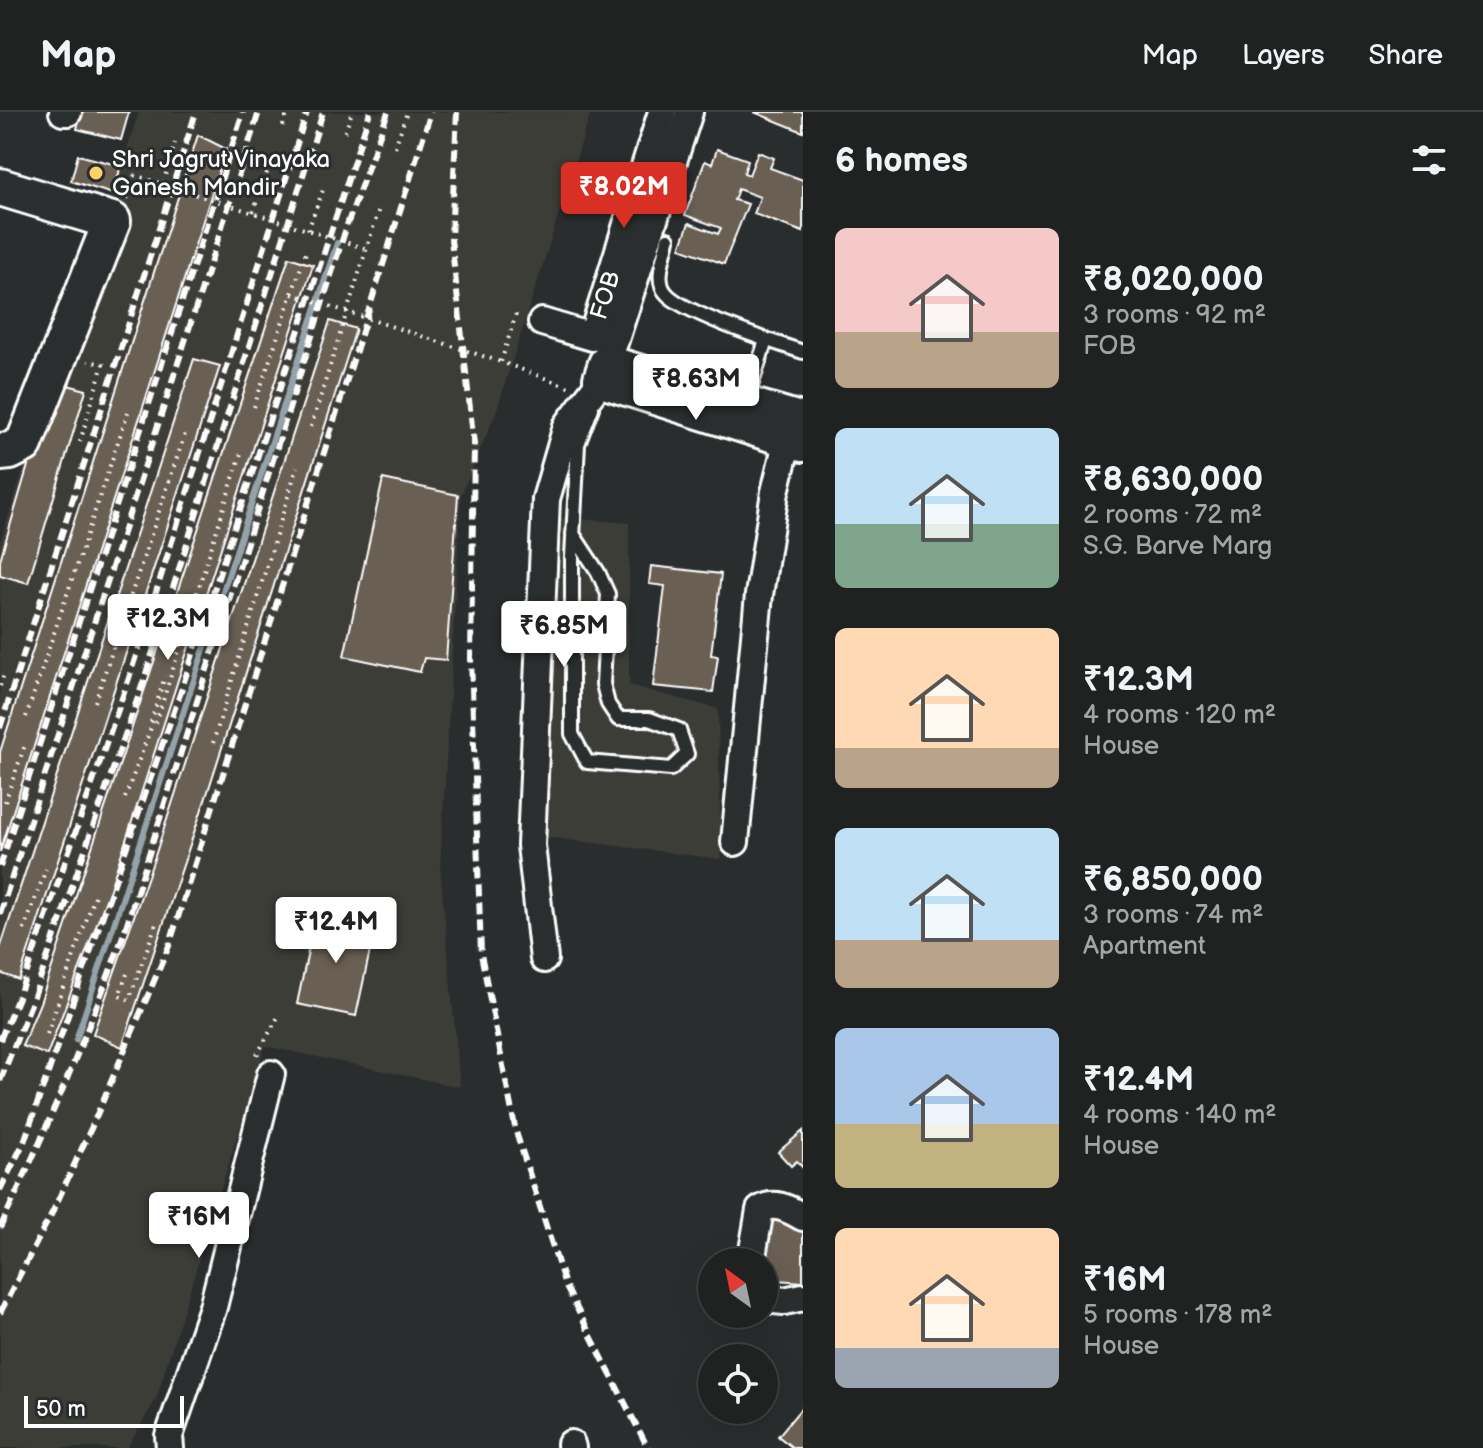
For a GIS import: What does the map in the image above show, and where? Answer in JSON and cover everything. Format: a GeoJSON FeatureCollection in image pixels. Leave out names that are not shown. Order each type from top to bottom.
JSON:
{"type":"FeatureCollection","features":[{"type":"Feature","properties":{"kind":"main road"},"geometry":{"type":"LineString","coordinates":[[0,187],[112,221],[24,444],[0,452]]}},
{"type":"Feature","properties":{"kind":"main road"},"geometry":{"type":"LineString","coordinates":[[600,379],[745,405],[797,431]]}},
{"type":"Feature","properties":{"kind":"main road"},"geometry":{"type":"LineString","coordinates":[[600,379],[797,431]]}},
{"type":"Feature","properties":{"kind":"street","name":"FOB"},"geometry":{"type":"LineString","coordinates":[[542,322],[592,337],[662,112]]}},
{"type":"Feature","properties":{"kind":"street"},"geometry":{"type":"LineString","coordinates":[[544,959],[531,845],[546,499],[567,426],[600,379],[689,112]]}},
{"type":"Feature","properties":{"kind":"street"},"geometry":{"type":"LineString","coordinates":[[735,842],[759,595],[797,431]]}},
{"type":"Feature","properties":{"kind":"street"},"geometry":{"type":"LineString","coordinates":[[167,1444],[213,1307],[263,1066]]}},
{"type":"Feature","properties":{"kind":"street"},"geometry":{"type":"LineString","coordinates":[[753,1248],[760,1210],[769,1206],[789,1208],[803,1217]]}},
{"type":"Feature","properties":{"kind":"street"},"geometry":{"type":"LineString","coordinates":[[778,1300],[803,1297]]}},
{"type":"Feature","properties":{"kind":"lane"},"geometry":{"type":"LineString","coordinates":[[668,239],[660,278],[665,293],[694,311],[803,352]]}},
{"type":"Feature","properties":{"kind":"lane"},"geometry":{"type":"LineString","coordinates":[[745,405],[766,340]]}},
{"type":"Feature","properties":{"kind":"lane"},"geometry":{"type":"LineString","coordinates":[[573,534],[598,572],[608,594],[603,684],[608,704],[618,719],[649,719],[679,730],[687,754],[671,769],[587,762],[572,734],[573,534],[578,444],[600,379]]}},
{"type":"Feature","properties":{"kind":"path"},"geometry":{"type":"LineString","coordinates":[[283,126],[288,112]]}},
{"type":"Feature","properties":{"kind":"path"},"geometry":{"type":"LineString","coordinates":[[345,132],[352,112]]}},
{"type":"Feature","properties":{"kind":"path"},"geometry":{"type":"LineString","coordinates":[[395,147],[407,112]]}},
{"type":"Feature","properties":{"kind":"path"},"geometry":{"type":"LineString","coordinates":[[161,190],[175,143]]}},
{"type":"Feature","properties":{"kind":"path"},"geometry":{"type":"LineString","coordinates":[[253,212],[269,167]]}},
{"type":"Feature","properties":{"kind":"path"},"geometry":{"type":"LineString","coordinates":[[134,175],[367,249]]}},
{"type":"Feature","properties":{"kind":"path"},"geometry":{"type":"LineString","coordinates":[[308,230],[323,190]]}},
{"type":"Feature","properties":{"kind":"path"},"geometry":{"type":"LineString","coordinates":[[311,427],[380,206]]}},
{"type":"Feature","properties":{"kind":"path"},"geometry":{"type":"LineString","coordinates":[[254,407],[307,249]]}},
{"type":"Feature","properties":{"kind":"path"},"geometry":{"type":"LineString","coordinates":[[292,294],[501,362],[600,379]]}},
{"type":"Feature","properties":{"kind":"path"},"geometry":{"type":"LineString","coordinates":[[501,362],[516,314]]}},
{"type":"Feature","properties":{"kind":"path"},"geometry":{"type":"LineString","coordinates":[[80,442],[103,364],[88,360],[85,371]]}},
{"type":"Feature","properties":{"kind":"path"},"geometry":{"type":"LineString","coordinates":[[26,717],[128,412]]}},
{"type":"Feature","properties":{"kind":"path"},"geometry":{"type":"LineString","coordinates":[[95,702],[186,431]]}},
{"type":"Feature","properties":{"kind":"path"},"geometry":{"type":"LineString","coordinates":[[125,798],[153,723],[242,450]]}},
{"type":"Feature","properties":{"kind":"path"},"geometry":{"type":"LineString","coordinates":[[213,743],[297,467]]}},
{"type":"Feature","properties":{"kind":"path"},"geometry":{"type":"LineString","coordinates":[[0,686],[5,671]]}},
{"type":"Feature","properties":{"kind":"path"},"geometry":{"type":"LineString","coordinates":[[153,723],[165,676]]}},
{"type":"Feature","properties":{"kind":"path"},"geometry":{"type":"LineString","coordinates":[[5,802],[25,745]]}},
{"type":"Feature","properties":{"kind":"path"},"geometry":{"type":"LineString","coordinates":[[24,930],[46,869]]}},
{"type":"Feature","properties":{"kind":"path"},"geometry":{"type":"LineString","coordinates":[[47,1034],[95,895]]}},
{"type":"Feature","properties":{"kind":"path"},"geometry":{"type":"LineString","coordinates":[[127,974],[119,996],[129,1000],[157,921]]}},
{"type":"Feature","properties":{"kind":"path"},"geometry":{"type":"LineString","coordinates":[[263,1066],[279,1015]]}},
{"type":"Feature","properties":{"kind":"shaded area"},"geometry":{"type":"Polygon","coordinates":[[[139,112],[591,112],[496,412],[461,495],[440,868],[460,1087],[265,1046],[156,1399],[127,1448],[0,1448],[0,543],[139,112]]]}},
{"type":"Feature","properties":{"kind":"shaded area"},"geometry":{"type":"Polygon","coordinates":[[[555,517],[629,523],[629,685],[718,709],[721,859],[546,837],[555,517]]]}},
{"type":"Feature","properties":{"kind":"building"},"geometry":{"type":"Polygon","coordinates":[[[81,112],[129,112],[121,140],[77,129],[81,112]]]}},
{"type":"Feature","properties":{"kind":"building"},"geometry":{"type":"Polygon","coordinates":[[[754,112],[803,112],[803,132],[754,112]]]}},
{"type":"Feature","properties":{"kind":"building"},"geometry":{"type":"Polygon","coordinates":[[[198,135],[226,149],[0,852],[0,752],[198,135]]]}},
{"type":"Feature","properties":{"kind":"building"},"geometry":{"type":"Polygon","coordinates":[[[717,149],[748,160],[744,173],[749,175],[758,152],[774,158],[770,168],[803,180],[803,232],[754,214],[760,197],[738,189],[734,200],[748,204],[724,264],[680,248],[689,223],[718,234],[721,228],[685,215],[705,161],[712,164],[717,149]]]}},
{"type":"Feature","properties":{"kind":"building","name":"Shri Jagrut Vinayaka Ganesh Mandir"},"geometry":{"type":"Polygon","coordinates":[[[78,155],[121,166],[113,194],[71,181],[78,155]]]}},
{"type":"Feature","properties":{"kind":"building"},"geometry":{"type":"Polygon","coordinates":[[[289,257],[313,265],[110,889],[47,1055],[22,1046],[40,1003],[289,257]]]}},
{"type":"Feature","properties":{"kind":"building"},"geometry":{"type":"Polygon","coordinates":[[[330,321],[356,329],[209,788],[122,1047],[93,1034],[155,856],[330,321]]]}},
{"type":"Feature","properties":{"kind":"building"},"geometry":{"type":"Polygon","coordinates":[[[194,359],[220,366],[19,980],[0,973],[0,949],[194,359]]]}},
{"type":"Feature","properties":{"kind":"building"},"geometry":{"type":"Polygon","coordinates":[[[53,381],[86,390],[28,583],[0,575],[0,560],[53,381]]]}},
{"type":"Feature","properties":{"kind":"building"},"geometry":{"type":"Polygon","coordinates":[[[383,479],[458,495],[446,660],[424,658],[420,672],[344,656],[383,479]]]}},
{"type":"Feature","properties":{"kind":"building"},"geometry":{"type":"Polygon","coordinates":[[[651,566],[721,574],[711,655],[718,656],[713,692],[653,686],[665,586],[649,584],[651,566]]]}},
{"type":"Feature","properties":{"kind":"building"},"geometry":{"type":"Polygon","coordinates":[[[316,914],[375,927],[356,1016],[297,1004],[316,914]]]}},
{"type":"Feature","properties":{"kind":"building"},"geometry":{"type":"Polygon","coordinates":[[[803,1131],[803,1168],[797,1161],[791,1166],[778,1152],[803,1131]]]}},
{"type":"Feature","properties":{"kind":"building"},"geometry":{"type":"Polygon","coordinates":[[[765,1211],[803,1225],[803,1282],[778,1280],[778,1248],[764,1248],[765,1211]]]}},
{"type":"Feature","properties":{"kind":"building"},"geometry":{"type":"Polygon","coordinates":[[[803,1406],[803,1448],[793,1448],[778,1436],[803,1406]]]}},
{"type":"Feature","properties":{"kind":"waterway"},"geometry":{"type":"LineString","coordinates":[[76,1040],[337,243]]}},
{"type":"Feature","properties":{"kind":"railway"},"geometry":{"type":"LineString","coordinates":[[0,728],[196,112]]}},
{"type":"Feature","properties":{"kind":"railway"},"geometry":{"type":"LineString","coordinates":[[0,867],[243,112]]}},
{"type":"Feature","properties":{"kind":"railway"},"geometry":{"type":"LineString","coordinates":[[0,914],[259,112]]}},
{"type":"Feature","properties":{"kind":"railway"},"geometry":{"type":"LineString","coordinates":[[0,1040],[19,995],[129,678],[307,112]]}},
{"type":"Feature","properties":{"kind":"railway"},"geometry":{"type":"LineString","coordinates":[[0,1081],[33,999],[143,683],[323,112]]}},
{"type":"Feature","properties":{"kind":"railway"},"geometry":{"type":"LineString","coordinates":[[0,1190],[24,1142],[181,691],[370,112]]}},
{"type":"Feature","properties":{"kind":"railway"},"geometry":{"type":"LineString","coordinates":[[0,1228],[66,1082],[124,933],[347,225],[388,112]]}},
{"type":"Feature","properties":{"kind":"railway"},"geometry":{"type":"LineString","coordinates":[[0,1313],[53,1211],[169,946],[431,112]]}},
{"type":"Feature","properties":{"kind":"railway"},"geometry":{"type":"LineString","coordinates":[[457,112],[451,239],[474,444],[471,658],[481,954],[516,1132],[565,1285],[648,1448]]}},
{"type":"Feature","properties":{"kind":"place","name":"Shri Jagrut Vinayaka Ganesh Mandir"},"geometry":{"type":"Point","coordinates":[96,173]}}]}
